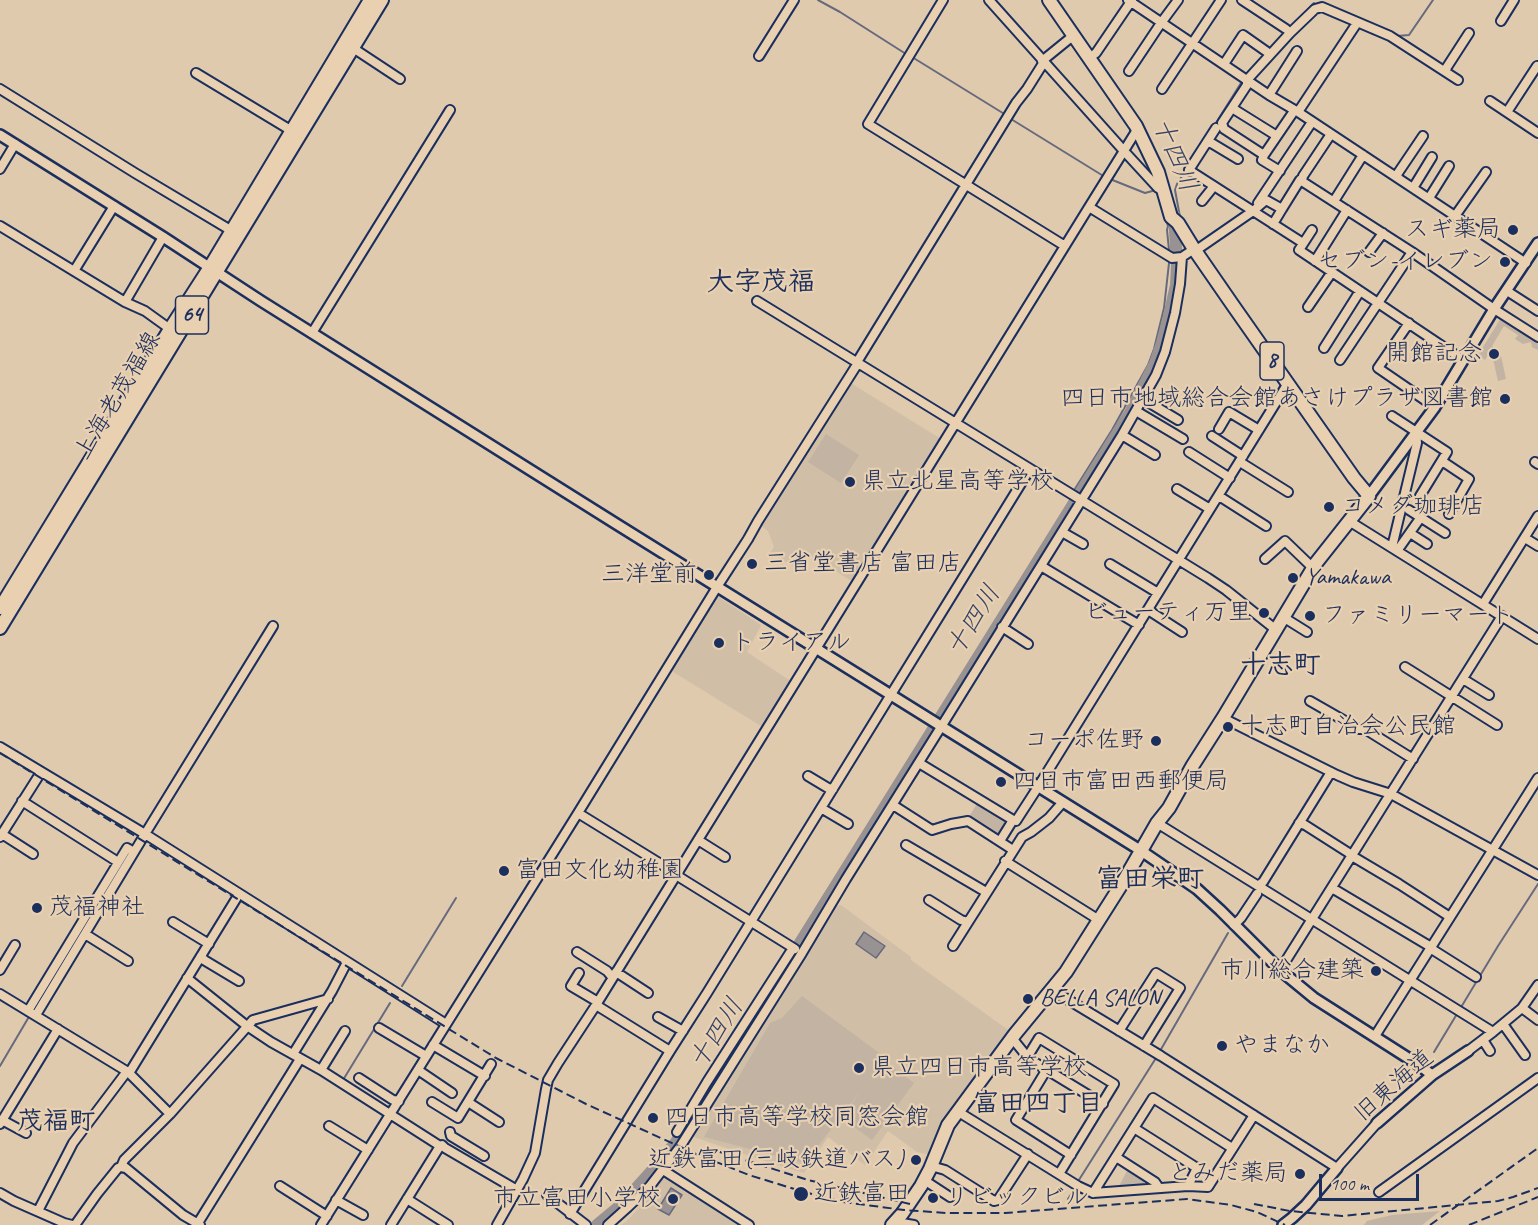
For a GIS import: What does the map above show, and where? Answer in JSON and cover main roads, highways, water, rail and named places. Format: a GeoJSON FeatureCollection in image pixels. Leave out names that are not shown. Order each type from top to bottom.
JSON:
{"type":"FeatureCollection","features":[{"type":"Feature","properties":{"kind":"main road","name":"上海老茂福線"},"geometry":{"type":"LineString","coordinates":[[0,608],[170,329],[214,270],[232,231],[370,0]]}},
{"type":"Feature","properties":{"kind":"main road","name":"上海老茂福線"},"geometry":{"type":"LineString","coordinates":[[0,628],[214,270],[382,0]]}},
{"type":"Feature","properties":{"kind":"main road","name":"8"},"geometry":{"type":"LineString","coordinates":[[894,1223],[924,1180],[945,1131],[957,1111],[1066,972],[1100,920],[1140,850],[1168,808],[1313,568],[1369,496],[1348,470],[1174,220],[1158,172],[1138,131],[1092,56],[1048,0]]}},
{"type":"Feature","properties":{"kind":"waterway"},"geometry":{"type":"LineString","coordinates":[[818,0],[906,54]]}},
{"type":"Feature","properties":{"kind":"waterway"},"geometry":{"type":"LineString","coordinates":[[1397,36],[1409,35],[1433,0]]}},
{"type":"Feature","properties":{"kind":"waterway"},"geometry":{"type":"LineString","coordinates":[[1289,29],[1314,3]]}},
{"type":"Feature","properties":{"kind":"waterway"},"geometry":{"type":"LineString","coordinates":[[1214,126],[1246,75],[1281,37]]}},
{"type":"Feature","properties":{"kind":"waterway"},"geometry":{"type":"LineString","coordinates":[[912,57],[1006,115]]}},
{"type":"Feature","properties":{"kind":"waterway"},"geometry":{"type":"LineString","coordinates":[[1011,119],[1105,177]]}},
{"type":"Feature","properties":{"kind":"waterway"},"geometry":{"type":"LineString","coordinates":[[1180,217],[1175,190],[1187,168]]}},
{"type":"Feature","properties":{"kind":"waterway"},"geometry":{"type":"LineString","coordinates":[[1110,179],[1145,193],[1156,190],[1159,197]]}},
{"type":"Feature","properties":{"kind":"waterway","name":"十四川"},"geometry":{"type":"LineString","coordinates":[[597,1225],[620,1206],[676,1142],[1130,413],[1155,363],[1176,285],[1174,215]]}},
{"type":"Feature","properties":{"kind":"waterway"},"geometry":{"type":"LineString","coordinates":[[1166,220],[1169,250]]}},
{"type":"Feature","properties":{"kind":"waterway","name":"十四川"},"geometry":{"type":"LineString","coordinates":[[1175,239],[1177,232]]}},
{"type":"Feature","properties":{"kind":"waterway"},"geometry":{"type":"LineString","coordinates":[[1073,492],[1112,430],[1148,365],[1164,308],[1169,263]]}},
{"type":"Feature","properties":{"kind":"waterway"},"geometry":{"type":"LineString","coordinates":[[33,1010],[127,856]]}},
{"type":"Feature","properties":{"kind":"waterway"},"geometry":{"type":"LineString","coordinates":[[1434,1052],[1538,884]]}},
{"type":"Feature","properties":{"kind":"waterway"},"geometry":{"type":"LineString","coordinates":[[402,986],[456,898]]}},
{"type":"Feature","properties":{"kind":"waterway"},"geometry":{"type":"LineString","coordinates":[[1077,1183],[1156,1058],[1228,933]]}},
{"type":"Feature","properties":{"kind":"waterway"},"geometry":{"type":"LineString","coordinates":[[343,1080],[390,1003]]}},
{"type":"Feature","properties":{"kind":"waterway"},"geometry":{"type":"LineString","coordinates":[[0,1066],[30,1015]]}},
{"type":"Feature","properties":{"kind":"waterway"},"geometry":{"type":"LineString","coordinates":[[1068,1199],[1075,1188]]}},
{"type":"Feature","properties":{"kind":"railway"},"geometry":{"type":"LineString","coordinates":[[0,753],[496,1058],[586,1104],[696,1154],[749,1175],[843,1202],[904,1210],[1005,1213],[1187,1199],[1231,1205],[1257,1212],[1285,1225]]}},
{"type":"Feature","properties":{"kind":"railway"},"geometry":{"type":"LineString","coordinates":[[707,1148],[808,1180],[910,1204]]}},
{"type":"Feature","properties":{"kind":"railway"},"geometry":{"type":"LineString","coordinates":[[1430,1225],[1538,1148]]}},
{"type":"Feature","properties":{"kind":"railway"},"geometry":{"type":"LineString","coordinates":[[1254,1204],[1290,1211],[1342,1216],[1498,1201],[1538,1188]]}},
{"type":"Feature","properties":{"kind":"railway"},"geometry":{"type":"LineString","coordinates":[[1469,1225],[1538,1197]]}},
{"type":"Feature","properties":{"kind":"place","name":"スギ薬局"},"geometry":{"type":"Point","coordinates":[1513,230]}},
{"type":"Feature","properties":{"kind":"place","name":"セブン-イレブン"},"geometry":{"type":"Point","coordinates":[1505,262]}},
{"type":"Feature","properties":{"kind":"place","name":"開館記念"},"geometry":{"type":"Point","coordinates":[1494,354]}},
{"type":"Feature","properties":{"kind":"place","name":"四日市地域総合会館あさけプラザ図書館"},"geometry":{"type":"Point","coordinates":[1505,399]}},
{"type":"Feature","properties":{"kind":"place","name":"県立北星高等学校"},"geometry":{"type":"Point","coordinates":[850,482]}},
{"type":"Feature","properties":{"kind":"place","name":"コメダ珈琲店"},"geometry":{"type":"Point","coordinates":[1329,507]}},
{"type":"Feature","properties":{"kind":"place","name":"三省堂書店 富田店"},"geometry":{"type":"Point","coordinates":[752,564]}},
{"type":"Feature","properties":{"kind":"place","name":"三洋堂前"},"geometry":{"type":"Point","coordinates":[709,575]}},
{"type":"Feature","properties":{"kind":"place","name":"Yamakawa"},"geometry":{"type":"Point","coordinates":[1293,578]}},
{"type":"Feature","properties":{"kind":"place","name":"ビューティ万里"},"geometry":{"type":"Point","coordinates":[1264,613]}},
{"type":"Feature","properties":{"kind":"place","name":"ファミリーマート"},"geometry":{"type":"Point","coordinates":[1310,616]}},
{"type":"Feature","properties":{"kind":"place","name":"トライアル"},"geometry":{"type":"Point","coordinates":[719,643]}},
{"type":"Feature","properties":{"kind":"place","name":"十志町自治会公民館"},"geometry":{"type":"Point","coordinates":[1228,727]}},
{"type":"Feature","properties":{"kind":"place","name":"コーポ佐野"},"geometry":{"type":"Point","coordinates":[1156,741]}},
{"type":"Feature","properties":{"kind":"place","name":"四日市富田西郵便局"},"geometry":{"type":"Point","coordinates":[1001,782]}},
{"type":"Feature","properties":{"kind":"place","name":"富田文化幼稚園"},"geometry":{"type":"Point","coordinates":[504,871]}},
{"type":"Feature","properties":{"kind":"place","name":"茂福神社"},"geometry":{"type":"Point","coordinates":[37,908]}},
{"type":"Feature","properties":{"kind":"place","name":"市川総合建築"},"geometry":{"type":"Point","coordinates":[1376,971]}},
{"type":"Feature","properties":{"kind":"place","name":"BELLA SALON"},"geometry":{"type":"Point","coordinates":[1028,999]}},
{"type":"Feature","properties":{"kind":"place","name":"やまなか"},"geometry":{"type":"Point","coordinates":[1222,1046]}},
{"type":"Feature","properties":{"kind":"place","name":"県立四日市高等学校"},"geometry":{"type":"Point","coordinates":[859,1068]}},
{"type":"Feature","properties":{"kind":"place","name":"四日市高等学校同窓会館"},"geometry":{"type":"Point","coordinates":[653,1118]}},
{"type":"Feature","properties":{"kind":"place","name":"近鉄富田(三岐鉄道バス)"},"geometry":{"type":"Point","coordinates":[916,1160]}},
{"type":"Feature","properties":{"kind":"place","name":"とみだ薬局"},"geometry":{"type":"Point","coordinates":[1300,1174]}},
{"type":"Feature","properties":{"kind":"place","name":"近鉄富田"},"geometry":{"type":"Point","coordinates":[801,1194]}},
{"type":"Feature","properties":{"kind":"place","name":"リビックビル"},"geometry":{"type":"Point","coordinates":[933,1198]}},
{"type":"Feature","properties":{"kind":"place","name":"市立富田小学校"},"geometry":{"type":"Point","coordinates":[673,1199]}},
{"type":"Feature","properties":{"kind":"district","name":"大字茂福"},"geometry":{"type":"Point","coordinates":[761,283]}},
{"type":"Feature","properties":{"kind":"district","name":"十志町"},"geometry":{"type":"Point","coordinates":[1280,666]}},
{"type":"Feature","properties":{"kind":"district","name":"富田栄町"},"geometry":{"type":"Point","coordinates":[1150,880]}},
{"type":"Feature","properties":{"kind":"district","name":"富田四丁目"},"geometry":{"type":"Point","coordinates":[1038,1104]}},
{"type":"Feature","properties":{"kind":"district","name":"茂福町"},"geometry":{"type":"Point","coordinates":[56,1122]}}]}
